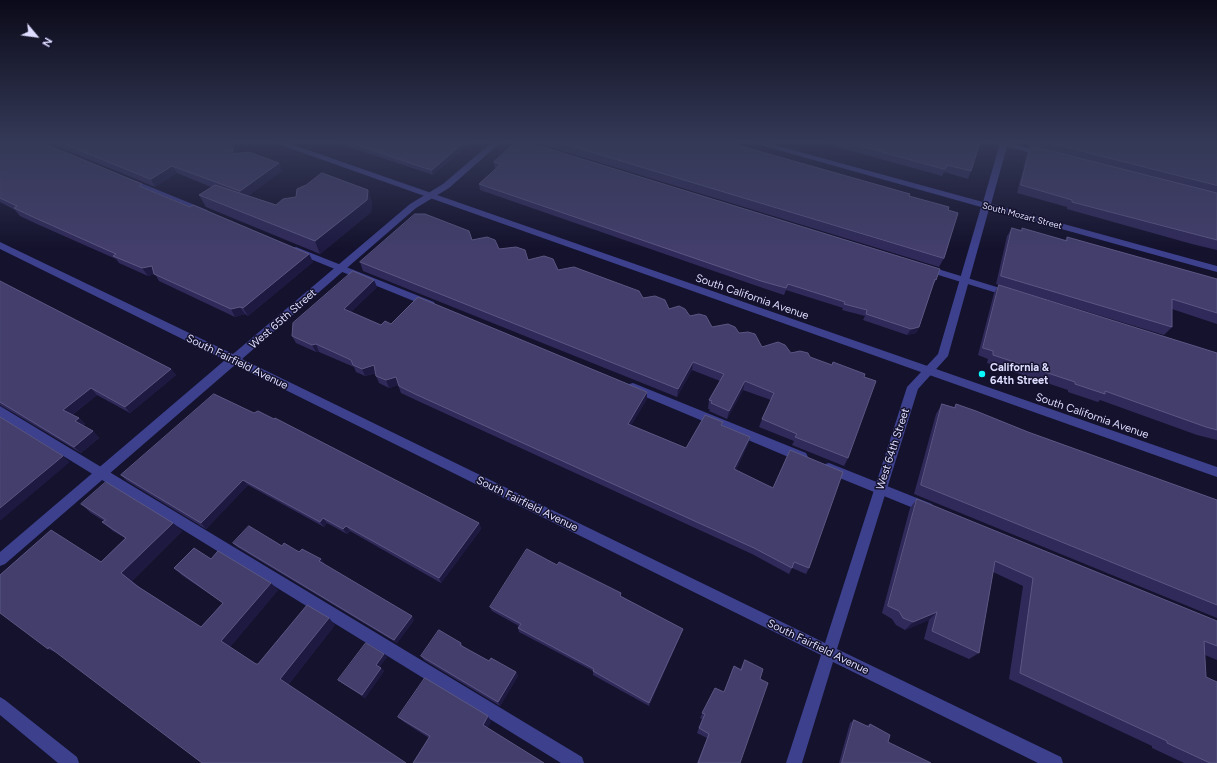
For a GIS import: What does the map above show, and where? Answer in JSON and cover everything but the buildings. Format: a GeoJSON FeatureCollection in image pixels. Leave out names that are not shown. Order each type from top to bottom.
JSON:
{"type":"FeatureCollection","features":[{"type":"Feature","properties":{"kind":"street"},"geometry":{"type":"LineString","coordinates":[[124,179],[212,215]]}},
{"type":"Feature","properties":{"kind":"street","name":"South California Avenue"},"geometry":{"type":"LineString","coordinates":[[380,179],[1217,472]]}},
{"type":"Feature","properties":{"kind":"street","name":"West 65th Street"},"geometry":{"type":"LineString","coordinates":[[0,560],[413,206],[446,186],[455,179]]}},
{"type":"Feature","properties":{"kind":"street","name":"South Mozart Street"},"geometry":{"type":"LineString","coordinates":[[886,179],[1217,269]]}},
{"type":"Feature","properties":{"kind":"street","name":"West 64th Street"},"geometry":{"type":"LineString","coordinates":[[794,763],[913,387],[943,356],[993,179]]}},
{"type":"Feature","properties":{"kind":"street","name":"South Fairfield Avenue"},"geometry":{"type":"LineString","coordinates":[[0,245],[1055,763]]}},
{"type":"Feature","properties":{"kind":"street"},"geometry":{"type":"LineString","coordinates":[[285,245],[438,308]]}},
{"type":"Feature","properties":{"kind":"street"},"geometry":{"type":"LineString","coordinates":[[919,266],[1022,298]]}},
{"type":"Feature","properties":{"kind":"street"},"geometry":{"type":"LineString","coordinates":[[621,382],[939,513]]}},
{"type":"Feature","properties":{"kind":"street"},"geometry":{"type":"LineString","coordinates":[[0,411],[576,763]]}},
{"type":"Feature","properties":{"kind":"street"},"geometry":{"type":"LineString","coordinates":[[0,705],[71,763]]}},
{"type":"Feature","properties":{"kind":"place","name":"California & 64th Street"},"geometry":{"type":"Point","coordinates":[982,374]}}]}
